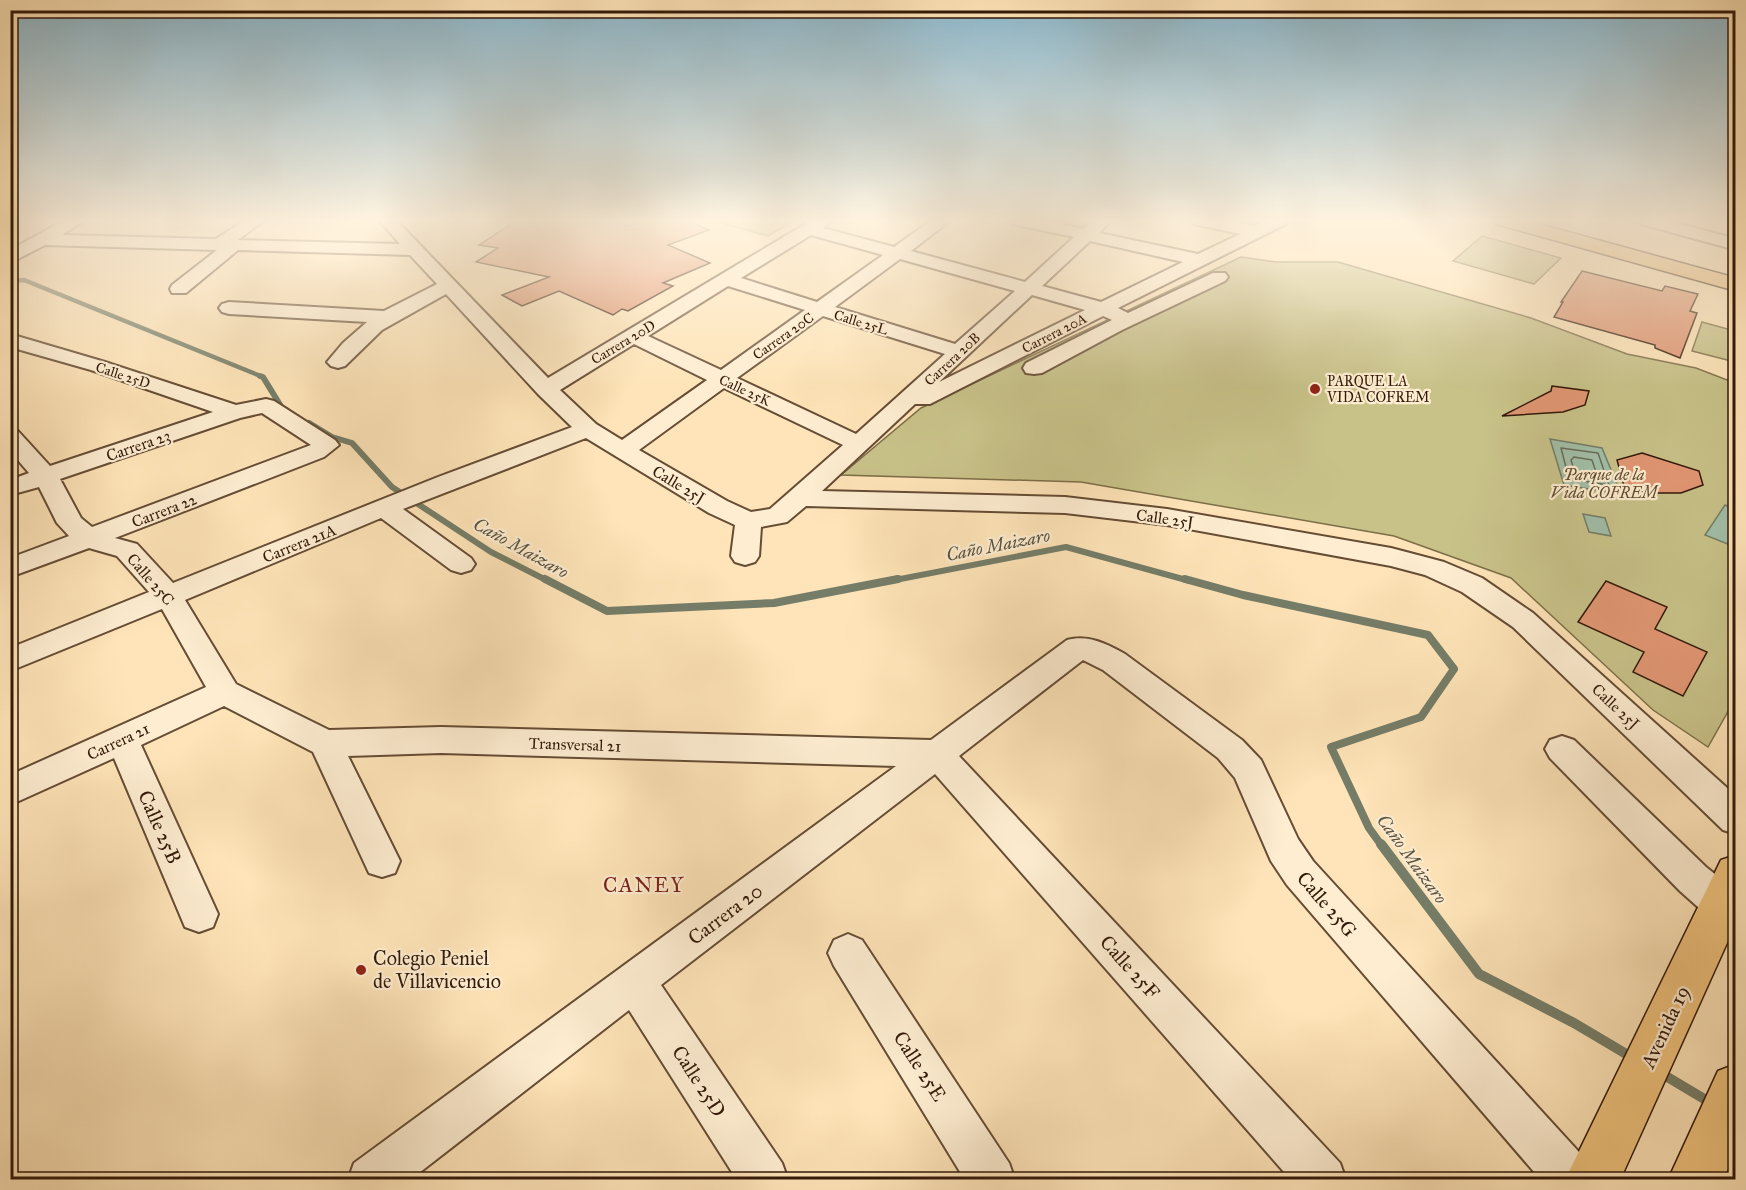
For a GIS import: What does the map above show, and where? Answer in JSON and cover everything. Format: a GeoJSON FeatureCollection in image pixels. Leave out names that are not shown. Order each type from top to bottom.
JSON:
{"type":"FeatureCollection","features":[{"type":"Feature","properties":{"kind":"main road"},"geometry":{"type":"LineString","coordinates":[[1702,276],[1736,285]]}},
{"type":"Feature","properties":{"kind":"main road","name":"Avenida 19"},"geometry":{"type":"LineString","coordinates":[[1603,1158],[1729,889]]}},
{"type":"Feature","properties":{"kind":"main road"},"geometry":{"type":"LineString","coordinates":[[1695,1179],[1736,1089]]}},
{"type":"Feature","properties":{"kind":"street"},"geometry":{"type":"LineString","coordinates":[[178,289],[193,276]]}},
{"type":"Feature","properties":{"kind":"street","name":"Calle 25J"},"geometry":{"type":"LineString","coordinates":[[438,276],[546,389],[588,429],[730,514],[748,521]]}},
{"type":"Feature","properties":{"kind":"street","name":"Carrera 20D"},"geometry":{"type":"LineString","coordinates":[[546,389],[735,276]]}},
{"type":"Feature","properties":{"kind":"street","name":"Carrera 20C"},"geometry":{"type":"LineString","coordinates":[[622,451],[869,276]]}},
{"type":"Feature","properties":{"kind":"street"},"geometry":{"type":"LineString","coordinates":[[980,276],[1097,312],[1122,323]]}},
{"type":"Feature","properties":{"kind":"street","name":"Carrera 20B"},"geometry":{"type":"LineString","coordinates":[[800,498],[1042,276]]}},
{"type":"Feature","properties":{"kind":"street","name":"Carrera 20A"},"geometry":{"type":"LineString","coordinates":[[892,415],[1169,276]]}},
{"type":"Feature","properties":{"kind":"street"},"geometry":{"type":"LineString","coordinates":[[1034,368],[1219,277]]}},
{"type":"Feature","properties":{"kind":"street","name":"Calle 25L"},"geometry":{"type":"LineString","coordinates":[[728,280],[959,352]]}},
{"type":"Feature","properties":{"kind":"street"},"geometry":{"type":"LineString","coordinates":[[338,362],[356,339],[386,316],[448,286]]}},
{"type":"Feature","properties":{"kind":"street"},"geometry":{"type":"LineString","coordinates":[[228,308],[386,316]]}},
{"type":"Feature","properties":{"kind":"street","name":"Calle 25K"},"geometry":{"type":"LineString","coordinates":[[632,336],[859,444]]}},
{"type":"Feature","properties":{"kind":"street","name":"Calle 25D"},"geometry":{"type":"LineString","coordinates":[[10,340],[98,366],[235,412]]}},
{"type":"Feature","properties":{"kind":"street","name":"Carrera 23"},"geometry":{"type":"LineString","coordinates":[[10,488],[235,412],[266,406],[327,445],[316,452]]}},
{"type":"Feature","properties":{"kind":"street","name":"Carrera 21A"},"geometry":{"type":"LineString","coordinates":[[10,660],[447,482],[588,429]]}},
{"type":"Feature","properties":{"kind":"street","name":"Calle 25C"},"geometry":{"type":"LineString","coordinates":[[10,436],[46,477],[70,523],[89,539],[127,550],[168,595],[225,692]]}},
{"type":"Feature","properties":{"kind":"street","name":"Carrera 22"},"geometry":{"type":"LineString","coordinates":[[10,568],[316,452]]}},
{"type":"Feature","properties":{"kind":"street"},"geometry":{"type":"LineString","coordinates":[[746,556],[748,521],[778,516],[800,498]]}},
{"type":"Feature","properties":{"kind":"street","name":"Calle 25J"},"geometry":{"type":"LineString","coordinates":[[800,498],[1065,505],[1191,522],[1391,556],[1434,568],[1491,596],[1523,620],[1736,819]]}},
{"type":"Feature","properties":{"kind":"street"},"geometry":{"type":"LineString","coordinates":[[391,505],[461,564]]}},
{"type":"Feature","properties":{"kind":"street","name":"Carrera 20"},"geometry":{"type":"LineString","coordinates":[[385,1175],[635,981],[1078,648]]}},
{"type":"Feature","properties":{"kind":"street","name":"Calle 25G"},"geometry":{"type":"LineString","coordinates":[[1078,648],[1096,652],[1114,662],[1230,749],[1249,770],[1284,850],[1300,873],[1572,1179]]}},
{"type":"Feature","properties":{"kind":"street","name":"Carrera 21"},"geometry":{"type":"LineString","coordinates":[[10,791],[225,692]]}},
{"type":"Feature","properties":{"kind":"street","name":"Transversal 21"},"geometry":{"type":"LineString","coordinates":[[225,692],[325,743],[441,740],[937,754]]}},
{"type":"Feature","properties":{"kind":"street","name":"Calle 25B"},"geometry":{"type":"LineString","coordinates":[[122,740],[199,914]]}},
{"type":"Feature","properties":{"kind":"street"},"geometry":{"type":"LineString","coordinates":[[325,743],[382,861]]}},
{"type":"Feature","properties":{"kind":"street"},"geometry":{"type":"LineString","coordinates":[[1562,749],[1693,879],[1729,889]]}},
{"type":"Feature","properties":{"kind":"street","name":"Calle 25F"},"geometry":{"type":"LineString","coordinates":[[937,754],[1323,1179]]}},
{"type":"Feature","properties":{"kind":"street","name":"Calle 25E"},"geometry":{"type":"LineString","coordinates":[[848,953],[992,1179]]}},
{"type":"Feature","properties":{"kind":"street","name":"Calle 25D"},"geometry":{"type":"LineString","coordinates":[[635,981],[765,1179]]}},
{"type":"Feature","properties":{"kind":"green space","name":"Parque de la Vida COFREM"},"geometry":{"type":"Polygon","coordinates":[[[1202,276],[1385,276],[1531,318],[1627,354],[1696,368],[1735,383],[1735,699],[1708,747],[1653,710],[1511,578],[1394,536],[1081,482],[841,475],[921,408],[1202,276]]]}},
{"type":"Feature","properties":{"kind":"green space"},"geometry":{"type":"Polygon","coordinates":[[[1504,276],[1543,276],[1534,284],[1504,276]]]}},
{"type":"Feature","properties":{"kind":"green space"},"geometry":{"type":"Polygon","coordinates":[[[1702,322],[1735,331],[1735,362],[1692,351],[1702,322]]]}},
{"type":"Feature","properties":{"kind":"water"},"geometry":{"type":"Polygon","coordinates":[[[1550,439],[1602,448],[1621,494],[1564,485],[1550,439]]]}},
{"type":"Feature","properties":{"kind":"water"},"geometry":{"type":"Polygon","coordinates":[[[1725,505],[1735,509],[1735,547],[1705,535],[1725,505]]]}},
{"type":"Feature","properties":{"kind":"water"},"geometry":{"type":"Polygon","coordinates":[[[1583,514],[1605,518],[1611,536],[1589,532],[1583,514]]]}},
{"type":"Feature","properties":{"kind":"building"},"geometry":{"type":"Polygon","coordinates":[[[542,276],[681,276],[663,283],[673,286],[628,311],[622,309],[613,315],[559,291],[522,306],[502,295],[549,277],[542,276]]]}},
{"type":"Feature","properties":{"kind":"building"},"geometry":{"type":"Polygon","coordinates":[[[1579,276],[1600,276],[1662,291],[1665,286],[1698,294],[1690,311],[1697,313],[1680,358],[1655,348],[1655,345],[1554,317],[1563,302],[1561,302],[1579,276]]]}},
{"type":"Feature","properties":{"kind":"building"},"geometry":{"type":"Polygon","coordinates":[[[1552,386],[1589,391],[1585,405],[1563,412],[1502,416],[1551,391],[1552,386]]]}},
{"type":"Feature","properties":{"kind":"building"},"geometry":{"type":"Polygon","coordinates":[[[1642,453],[1699,471],[1703,485],[1681,493],[1647,493],[1624,486],[1617,460],[1642,453]]]}},
{"type":"Feature","properties":{"kind":"building"},"geometry":{"type":"Polygon","coordinates":[[[1606,581],[1667,607],[1655,629],[1707,652],[1683,696],[1633,672],[1644,652],[1578,622],[1606,581]]]}},
{"type":"Feature","properties":{"kind":"waterway","name":"Caño Maizaro"},"geometry":{"type":"LineString","coordinates":[[10,281],[24,280],[263,377]]}},
{"type":"Feature","properties":{"kind":"waterway","name":"Caño Maizaro"},"geometry":{"type":"LineString","coordinates":[[263,377],[282,408],[286,410]]}},
{"type":"Feature","properties":{"kind":"waterway","name":"Caño Maizaro"},"geometry":{"type":"LineString","coordinates":[[309,423],[332,437],[352,443],[392,487],[491,552],[548,581]]}},
{"type":"Feature","properties":{"kind":"waterway","name":"Caño Maizaro"},"geometry":{"type":"LineString","coordinates":[[890,581],[1066,547],[1190,581]]}},
{"type":"Feature","properties":{"kind":"waterway","name":"Caño Maizaro"},"geometry":{"type":"LineString","coordinates":[[545,579],[607,611],[774,603],[898,579]]}},
{"type":"Feature","properties":{"kind":"waterway","name":"Caño Maizaro"},"geometry":{"type":"LineString","coordinates":[[1185,579],[1243,595],[1428,635],[1454,669],[1421,717],[1331,747],[1369,828],[1382,846]]}},
{"type":"Feature","properties":{"kind":"waterway","name":"Caño Maizaro"},"geometry":{"type":"LineString","coordinates":[[1381,844],[1479,974],[1574,1023],[1633,1058]]}},
{"type":"Feature","properties":{"kind":"waterway","name":"Caño Maizaro"},"geometry":{"type":"LineString","coordinates":[[1659,1072],[1711,1103]]}},
{"type":"Feature","properties":{"kind":"place","name":"PARQUE LA VIDA COFREM"},"geometry":{"type":"Point","coordinates":[1315,389]}},
{"type":"Feature","properties":{"kind":"place","name":"Colegio Peniel de Villavicencio"},"geometry":{"type":"Point","coordinates":[361,970]}},
{"type":"Feature","properties":{"kind":"district","name":"CANEY"},"geometry":{"type":"Point","coordinates":[644,885]}}]}
